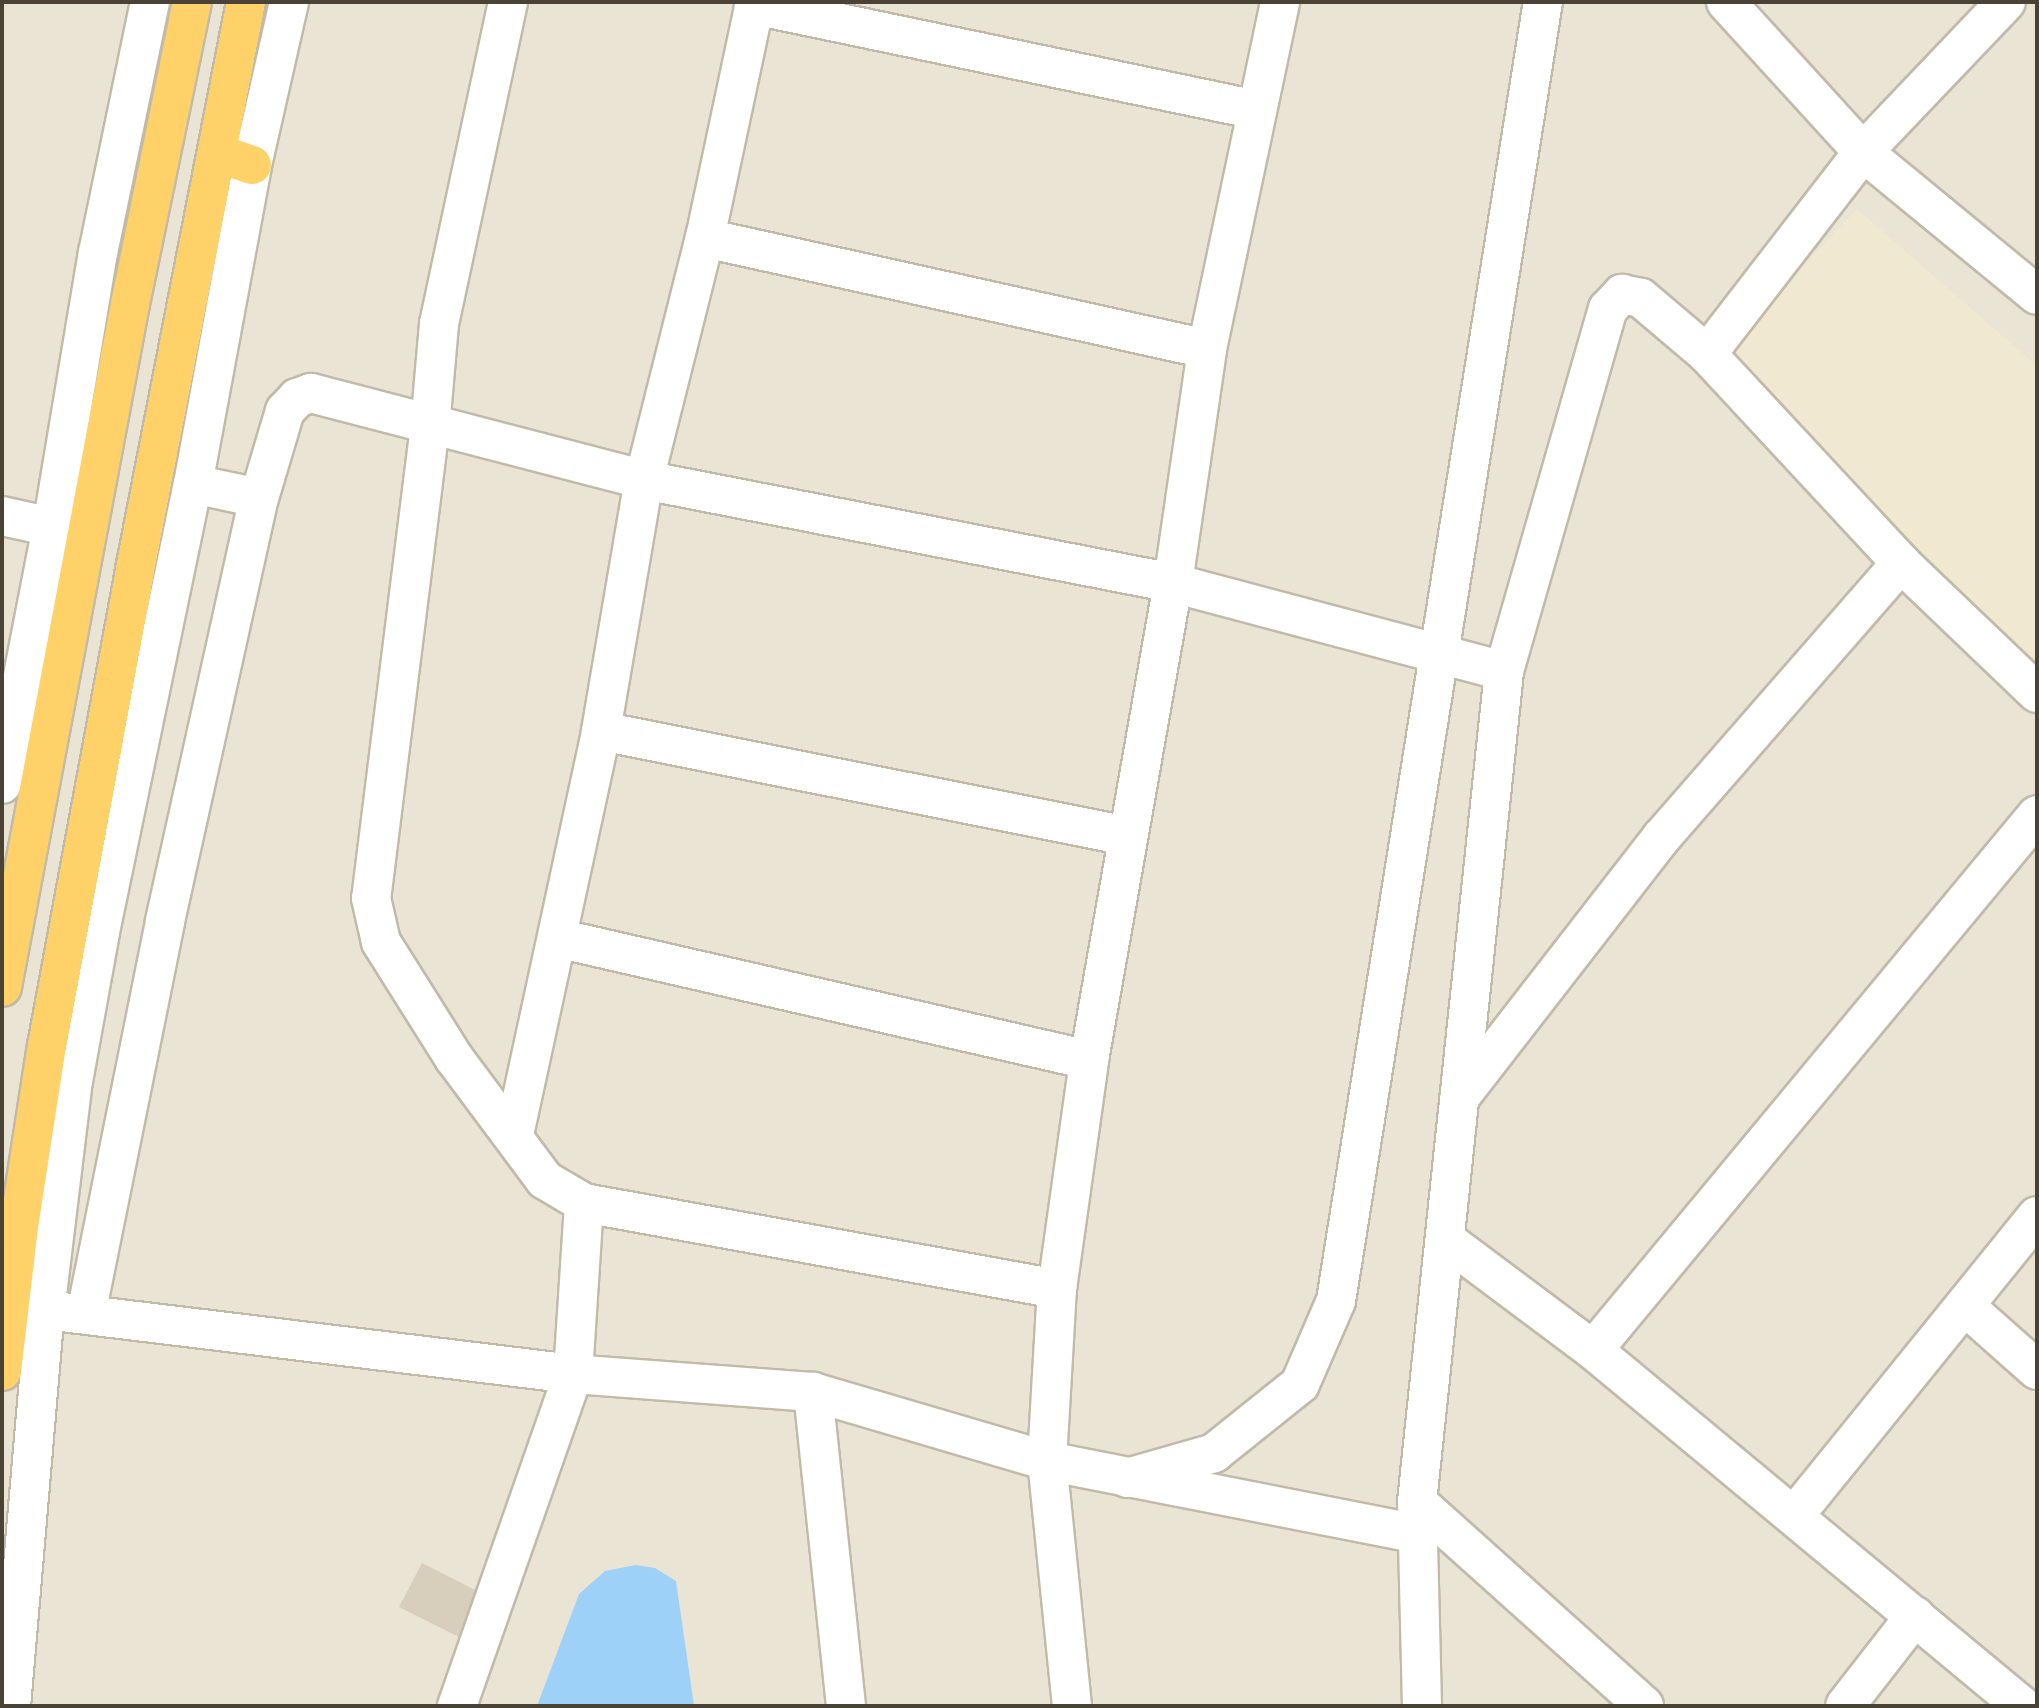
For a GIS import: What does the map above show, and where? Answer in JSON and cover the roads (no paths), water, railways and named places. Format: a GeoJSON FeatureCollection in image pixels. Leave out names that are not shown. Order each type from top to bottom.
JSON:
{"type":"FeatureCollection","features":[{"type":"Feature","properties":{"kind":"highway"},"geometry":{"type":"LineString","coordinates":[[2,987],[130,304],[192,2]]}},
{"type":"Feature","properties":{"kind":"highway"},"geometry":{"type":"LineString","coordinates":[[2,1371],[26,1308],[47,1046],[131,589],[235,159],[246,2]]}},
{"type":"Feature","properties":{"kind":"street"},"geometry":{"type":"LineString","coordinates":[[2,784],[52,527],[98,253],[150,2]]}},
{"type":"Feature","properties":{"kind":"street"},"geometry":{"type":"LineString","coordinates":[[11,1706],[26,1308],[193,484],[235,159],[289,2]]}},
{"type":"Feature","properties":{"kind":"street"},"geometry":{"type":"LineString","coordinates":[[508,2],[439,324],[430,426],[372,898],[381,942],[454,1058],[545,1180],[584,1203],[1057,1289]]}},
{"type":"Feature","properties":{"kind":"street"},"geometry":{"type":"LineString","coordinates":[[1072,1706],[1047,1461],[1057,1289],[1089,1060],[1173,583],[1207,349],[1280,2]]}},
{"type":"Feature","properties":{"kind":"street"},"geometry":{"type":"LineString","coordinates":[[1127,1478],[1214,1453],[1300,1384],[1336,1300],[1543,2]]}},
{"type":"Feature","properties":{"kind":"street"},"geometry":{"type":"LineString","coordinates":[[1726,2],[1863,152],[2037,295]]}},
{"type":"Feature","properties":{"kind":"street"},"geometry":{"type":"LineString","coordinates":[[1707,354],[1863,152],[2006,2]]}},
{"type":"Feature","properties":{"kind":"street"},"geometry":{"type":"LineString","coordinates":[[514,1135],[601,731],[644,480],[705,238],[755,4],[1257,110]]}},
{"type":"Feature","properties":{"kind":"street"},"geometry":{"type":"LineString","coordinates":[[705,238],[1207,349]]}},
{"type":"Feature","properties":{"kind":"street"},"geometry":{"type":"LineString","coordinates":[[1422,1706],[1418,1518],[1429,1380],[1447,1241],[1504,671],[1608,309],[1622,294],[1641,298],[1707,354],[1900,563],[2037,693]]}},
{"type":"Feature","properties":{"kind":"street"},"geometry":{"type":"LineString","coordinates":[[86,1314],[165,921],[258,498],[285,411],[297,398],[311,393],[644,480],[1173,583],[1504,671]]}},
{"type":"Feature","properties":{"kind":"street"},"geometry":{"type":"LineString","coordinates":[[193,484],[258,498]]}},
{"type":"Feature","properties":{"kind":"street"},"geometry":{"type":"LineString","coordinates":[[2,516],[52,527],[90,527]]}},
{"type":"Feature","properties":{"kind":"street"},"geometry":{"type":"LineString","coordinates":[[1460,1097],[1661,838],[1900,563]]}},
{"type":"Feature","properties":{"kind":"street"},"geometry":{"type":"LineString","coordinates":[[601,731],[1128,836]]}},
{"type":"Feature","properties":{"kind":"street"},"geometry":{"type":"LineString","coordinates":[[1593,1350],[2037,814]]}},
{"type":"Feature","properties":{"kind":"street"},"geometry":{"type":"LineString","coordinates":[[557,938],[1089,1060]]}},
{"type":"Feature","properties":{"kind":"street"},"geometry":{"type":"LineString","coordinates":[[457,1706],[573,1374],[584,1203]]}},
{"type":"Feature","properties":{"kind":"street"},"geometry":{"type":"LineString","coordinates":[[1794,1516],[1966,1307],[2037,1216]]}},
{"type":"Feature","properties":{"kind":"street"},"geometry":{"type":"LineString","coordinates":[[1447,1241],[1593,1350],[2022,1706]]}},
{"type":"Feature","properties":{"kind":"street"},"geometry":{"type":"LineString","coordinates":[[1966,1307],[2037,1370]]}},
{"type":"Feature","properties":{"kind":"street"},"geometry":{"type":"LineString","coordinates":[[26,1308],[573,1374],[813,1392],[1047,1461],[1127,1478],[1418,1518],[1644,1706]]}},
{"type":"Feature","properties":{"kind":"street"},"geometry":{"type":"LineString","coordinates":[[813,1392],[846,1706]]}},
{"type":"Feature","properties":{"kind":"street"},"geometry":{"type":"LineString","coordinates":[[1845,1706],[1915,1616]]}},
{"type":"Feature","properties":{"kind":"water"},"geometry":{"type":"Polygon","coordinates":[[[636,1565],[655,1568],[676,1581],[694,1706],[537,1706],[579,1594],[605,1571],[636,1565]]]}}]}
